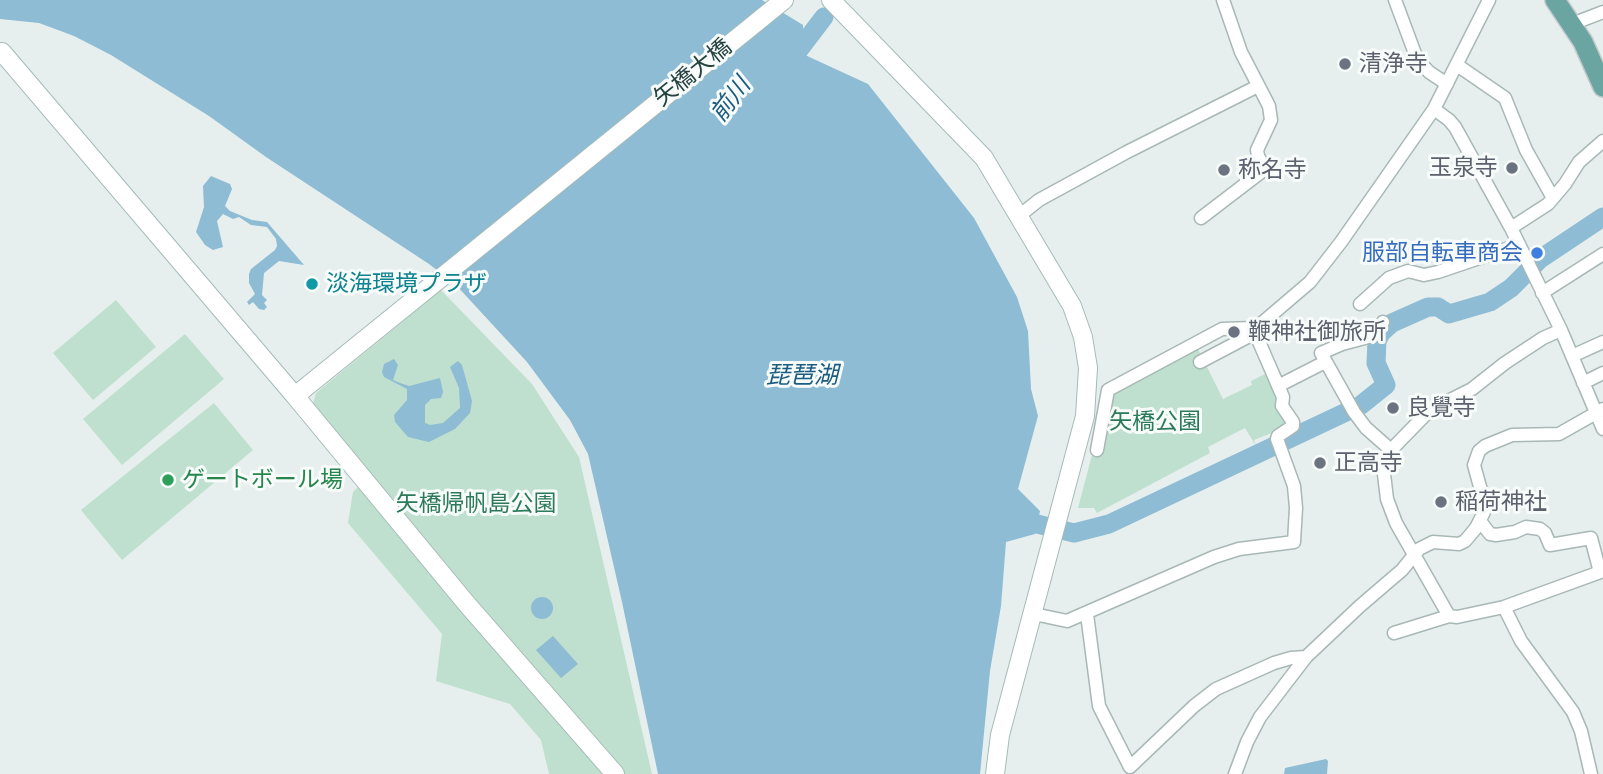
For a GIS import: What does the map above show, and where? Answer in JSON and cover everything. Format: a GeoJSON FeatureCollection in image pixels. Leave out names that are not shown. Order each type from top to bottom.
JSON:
{"type":"FeatureCollection","features":[{"type":"Feature","properties":{"kind":"main road"},"geometry":{"type":"LineString","coordinates":[[1555,0],[1572,24],[1603,87]]}},
{"type":"Feature","properties":{"kind":"street","name":"矢橋大橋"},"geometry":{"type":"LineString","coordinates":[[295,396],[784,0]]}},
{"type":"Feature","properties":{"kind":"street"},"geometry":{"type":"LineString","coordinates":[[1201,218],[1265,169],[1257,150],[1271,120],[1269,106],[1241,52],[1223,0]]}},
{"type":"Feature","properties":{"kind":"street"},"geometry":{"type":"LineString","coordinates":[[1395,0],[1417,59],[1429,72],[1447,84]]}},
{"type":"Feature","properties":{"kind":"street"},"geometry":{"type":"LineString","coordinates":[[1200,362],[1254,330],[1310,282],[1434,109],[1489,0]]}},
{"type":"Feature","properties":{"kind":"street"},"geometry":{"type":"LineString","coordinates":[[837,5],[984,158],[1072,306],[1083,337],[1088,368],[1085,416],[1000,735],[995,774]]}},
{"type":"Feature","properties":{"kind":"street"},"geometry":{"type":"LineString","coordinates":[[1572,24],[1603,12]]}},
{"type":"Feature","properties":{"kind":"street"},"geometry":{"type":"LineString","coordinates":[[2,52],[295,396],[466,603],[615,774]]}},
{"type":"Feature","properties":{"kind":"street"},"geometry":{"type":"LineString","coordinates":[[1457,65],[1505,98],[1526,150],[1553,198]]}},
{"type":"Feature","properties":{"kind":"street"},"geometry":{"type":"LineString","coordinates":[[1019,216],[1040,200],[1116,158],[1258,86]]}},
{"type":"Feature","properties":{"kind":"street"},"geometry":{"type":"LineString","coordinates":[[1434,109],[1455,127],[1511,228],[1561,330],[1583,383],[1600,411],[1603,429]]}},
{"type":"Feature","properties":{"kind":"street"},"geometry":{"type":"LineString","coordinates":[[1511,228],[1542,209],[1565,184],[1579,162],[1603,141]]}},
{"type":"Feature","properties":{"kind":"street"},"geometry":{"type":"LineString","coordinates":[[1360,304],[1389,278],[1408,271],[1424,275],[1438,272],[1518,245]]}},
{"type":"Feature","properties":{"kind":"street"},"geometry":{"type":"LineString","coordinates":[[1542,293],[1603,254]]}},
{"type":"Feature","properties":{"kind":"street"},"geometry":{"type":"LineString","coordinates":[[1383,321],[1376,335],[1321,353],[1352,410],[1366,428],[1391,450]]}},
{"type":"Feature","properties":{"kind":"street"},"geometry":{"type":"LineString","coordinates":[[1097,450],[1108,390],[1222,329],[1254,330]]}},
{"type":"Feature","properties":{"kind":"street"},"geometry":{"type":"LineString","coordinates":[[1034,614],[1067,621],[1214,557],[1239,549],[1294,542],[1294,486],[1278,443],[1282,433],[1293,426],[1293,422],[1282,406],[1283,397],[1254,330]]}},
{"type":"Feature","properties":{"kind":"street"},"geometry":{"type":"LineString","coordinates":[[1448,616],[1396,523],[1387,499],[1384,474],[1391,450],[1430,410],[1472,389],[1505,363],[1543,338],[1561,330]]}},
{"type":"Feature","properties":{"kind":"street"},"geometry":{"type":"LineString","coordinates":[[1572,356],[1603,342]]}},
{"type":"Feature","properties":{"kind":"street"},"geometry":{"type":"LineString","coordinates":[[1278,386],[1325,362]]}},
{"type":"Feature","properties":{"kind":"street"},"geometry":{"type":"LineString","coordinates":[[1583,383],[1603,373]]}},
{"type":"Feature","properties":{"kind":"street"},"geometry":{"type":"LineString","coordinates":[[1235,774],[1260,717],[1306,657],[1402,570],[1419,549],[1433,542],[1459,544],[1465,541],[1480,522],[1484,505],[1474,465],[1479,451],[1512,435],[1559,434],[1600,411]]}},
{"type":"Feature","properties":{"kind":"street"},"geometry":{"type":"LineString","coordinates":[[1394,633],[1448,616],[1457,617],[1504,607],[1601,571],[1591,538],[1550,545],[1545,533],[1540,529],[1526,527],[1496,536],[1490,534],[1480,522]]}},
{"type":"Feature","properties":{"kind":"street"},"geometry":{"type":"LineString","coordinates":[[1504,607],[1521,641],[1573,712],[1592,771]]}},
{"type":"Feature","properties":{"kind":"street"},"geometry":{"type":"LineString","coordinates":[[1087,614],[1099,706],[1130,767],[1194,706],[1216,689],[1274,663],[1306,657]]}},
{"type":"Feature","properties":{"kind":"green space","name":"矢橋帰帆島公園"},"geometry":{"type":"Polygon","coordinates":[[[441,290],[532,384],[579,457],[652,774],[549,774],[541,740],[510,704],[436,681],[442,634],[348,523],[353,492],[369,476],[312,407],[316,393],[441,290]]]}},
{"type":"Feature","properties":{"kind":"green space"},"geometry":{"type":"Polygon","coordinates":[[[116,300],[156,347],[93,400],[53,353],[116,300]]]}},
{"type":"Feature","properties":{"kind":"green space"},"geometry":{"type":"Polygon","coordinates":[[[185,334],[224,379],[122,465],[83,419],[185,334]]]}},
{"type":"Feature","properties":{"kind":"green space","name":"矢橋公園"},"geometry":{"type":"Polygon","coordinates":[[[1195,343],[1223,399],[1252,385],[1251,381],[1269,372],[1287,420],[1282,429],[1254,440],[1256,446],[1245,428],[1208,447],[1210,453],[1097,513],[1094,508],[1078,508],[1101,421],[1105,389],[1195,343]]]}},
{"type":"Feature","properties":{"kind":"green space","name":"ゲートボール場"},"geometry":{"type":"Polygon","coordinates":[[[214,403],[253,450],[122,560],[81,510],[214,403]]]}},
{"type":"Feature","properties":{"kind":"water","name":"琵琶湖"},"geometry":{"type":"Polygon","coordinates":[[[0,0],[762,0],[803,25],[805,55],[868,84],[974,218],[1017,297],[1028,331],[1031,389],[1038,416],[1018,489],[1040,511],[1035,534],[1006,542],[1001,606],[990,671],[980,774],[658,774],[588,454],[570,420],[527,362],[456,285],[429,264],[266,157],[209,116],[111,55],[74,36],[39,23],[0,19],[0,0]]]}},
{"type":"Feature","properties":{"kind":"water"},"geometry":{"type":"Polygon","coordinates":[[[211,176],[230,184],[232,189],[225,206],[230,211],[252,220],[267,222],[304,265],[279,261],[264,273],[262,295],[267,300],[264,303],[267,307],[264,310],[259,309],[253,302],[249,305],[247,302],[255,294],[249,283],[249,274],[251,269],[275,250],[276,239],[267,227],[251,225],[239,217],[233,219],[223,214],[217,221],[223,247],[213,250],[205,245],[196,232],[204,207],[203,186],[211,176]]]}},
{"type":"Feature","properties":{"kind":"water"},"geometry":{"type":"Polygon","coordinates":[[[394,359],[398,365],[393,380],[400,383],[409,386],[440,378],[443,392],[441,398],[431,399],[425,405],[425,423],[430,425],[443,423],[460,408],[459,388],[450,367],[458,361],[462,365],[472,401],[470,413],[455,429],[429,442],[408,437],[395,422],[394,415],[407,400],[407,389],[384,377],[382,372],[384,364],[394,359]]]}},
{"type":"Feature","properties":{"kind":"water"},"geometry":{"type":"Polygon","coordinates":[[[538,597],[546,597],[553,604],[553,612],[546,619],[538,619],[531,612],[531,604],[538,597]]]}},
{"type":"Feature","properties":{"kind":"water"},"geometry":{"type":"Polygon","coordinates":[[[553,636],[578,664],[561,678],[536,650],[553,636]]]}},
{"type":"Feature","properties":{"kind":"water"},"geometry":{"type":"Polygon","coordinates":[[[1326,759],[1327,774],[1284,774],[1285,768],[1326,759]]]}},
{"type":"Feature","properties":{"kind":"waterway","name":"前川"},"geometry":{"type":"LineString","coordinates":[[789,63],[824,17]]}},
{"type":"Feature","properties":{"kind":"waterway"},"geometry":{"type":"LineString","coordinates":[[1037,524],[1074,533],[1109,524],[1361,405],[1386,385],[1376,363],[1377,341],[1392,323],[1428,307],[1438,307],[1449,314],[1490,302],[1511,288],[1540,259],[1603,217]]}},
{"type":"Feature","properties":{"kind":"place","name":"清浄寺"},"geometry":{"type":"Point","coordinates":[1345,64]}},
{"type":"Feature","properties":{"kind":"place","name":"玉泉寺"},"geometry":{"type":"Point","coordinates":[1512,168]}},
{"type":"Feature","properties":{"kind":"place","name":"称名寺"},"geometry":{"type":"Point","coordinates":[1224,170]}},
{"type":"Feature","properties":{"kind":"place","name":"服部自転車商会"},"geometry":{"type":"Point","coordinates":[1537,253]}},
{"type":"Feature","properties":{"kind":"place","name":"淡海環境プラザ"},"geometry":{"type":"Point","coordinates":[312,284]}},
{"type":"Feature","properties":{"kind":"place","name":"鞭神社御旅所"},"geometry":{"type":"Point","coordinates":[1234,332]}},
{"type":"Feature","properties":{"kind":"place","name":"良覺寺"},"geometry":{"type":"Point","coordinates":[1393,408]}},
{"type":"Feature","properties":{"kind":"place","name":"正高寺"},"geometry":{"type":"Point","coordinates":[1320,463]}},
{"type":"Feature","properties":{"kind":"place","name":"ゲートボール場"},"geometry":{"type":"Point","coordinates":[168,480]}},
{"type":"Feature","properties":{"kind":"place","name":"稲荷神社"},"geometry":{"type":"Point","coordinates":[1441,502]}}]}
